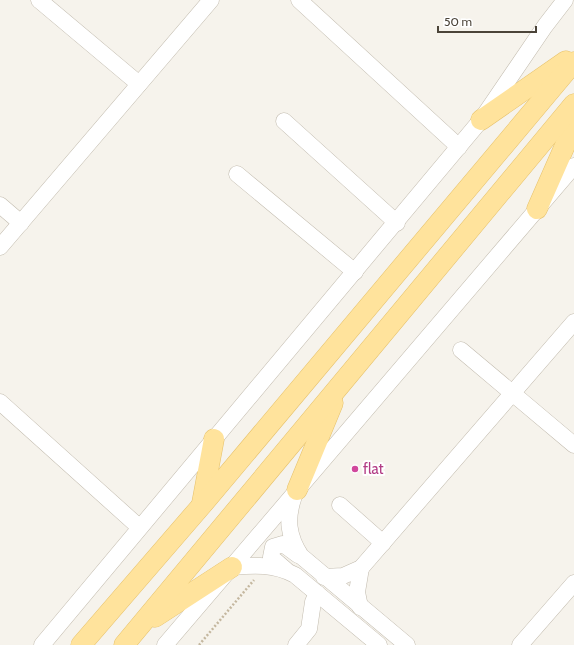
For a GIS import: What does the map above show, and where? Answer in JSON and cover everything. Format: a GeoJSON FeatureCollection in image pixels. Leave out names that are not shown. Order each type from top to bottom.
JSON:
{"type":"FeatureCollection","features":[{"type":"Feature","properties":{"kind":"main road"},"geometry":{"type":"LineString","coordinates":[[481,120],[574,55]]}},
{"type":"Feature","properties":{"kind":"main road"},"geometry":{"type":"LineString","coordinates":[[81,645],[202,505],[574,62]]}},
{"type":"Feature","properties":{"kind":"main road"},"geometry":{"type":"LineString","coordinates":[[124,645],[574,104]]}},
{"type":"Feature","properties":{"kind":"main road"},"geometry":{"type":"LineString","coordinates":[[537,209],[574,124]]}},
{"type":"Feature","properties":{"kind":"main road"},"geometry":{"type":"LineString","coordinates":[[297,490],[340,385]]}},
{"type":"Feature","properties":{"kind":"main road"},"geometry":{"type":"LineString","coordinates":[[202,505],[214,438]]}},
{"type":"Feature","properties":{"kind":"main road"},"geometry":{"type":"LineString","coordinates":[[137,629],[232,567]]}},
{"type":"Feature","properties":{"kind":"street"},"geometry":{"type":"LineString","coordinates":[[39,0],[139,84]]}},
{"type":"Feature","properties":{"kind":"street"},"geometry":{"type":"LineString","coordinates":[[0,247],[211,0]]}},
{"type":"Feature","properties":{"kind":"street"},"geometry":{"type":"LineString","coordinates":[[299,0],[460,147]]}},
{"type":"Feature","properties":{"kind":"street"},"geometry":{"type":"LineString","coordinates":[[42,645],[214,438],[460,147],[481,120],[545,26],[565,0]]}},
{"type":"Feature","properties":{"kind":"street"},"geometry":{"type":"LineString","coordinates":[[284,121],[397,223]]}},
{"type":"Feature","properties":{"kind":"street"},"geometry":{"type":"LineString","coordinates":[[166,645],[574,166]]}},
{"type":"Feature","properties":{"kind":"street"},"geometry":{"type":"LineString","coordinates":[[237,174],[355,272]]}},
{"type":"Feature","properties":{"kind":"street"},"geometry":{"type":"LineString","coordinates":[[0,204],[21,223]]}},
{"type":"Feature","properties":{"kind":"street"},"geometry":{"type":"LineString","coordinates":[[324,577],[343,576],[361,568],[574,322]]}},
{"type":"Feature","properties":{"kind":"street"},"geometry":{"type":"LineString","coordinates":[[461,350],[574,445]]}},
{"type":"Feature","properties":{"kind":"street"},"geometry":{"type":"LineString","coordinates":[[0,402],[140,527]]}},
{"type":"Feature","properties":{"kind":"street"},"geometry":{"type":"LineString","coordinates":[[297,490],[291,506],[288,523],[291,537],[301,556]]}},
{"type":"Feature","properties":{"kind":"street"},"geometry":{"type":"LineString","coordinates":[[340,505],[383,543]]}},
{"type":"Feature","properties":{"kind":"street"},"geometry":{"type":"LineString","coordinates":[[379,645],[271,557],[273,547],[283,544],[301,556],[324,577],[407,645]]}},
{"type":"Feature","properties":{"kind":"street"},"geometry":{"type":"LineString","coordinates":[[232,567],[266,565],[287,571]]}},
{"type":"Feature","properties":{"kind":"street"},"geometry":{"type":"LineString","coordinates":[[360,607],[357,592],[361,568]]}},
{"type":"Feature","properties":{"kind":"street"},"geometry":{"type":"LineString","coordinates":[[520,645],[574,583]]}},
{"type":"Feature","properties":{"kind":"street"},"geometry":{"type":"LineString","coordinates":[[296,645],[309,629],[313,602],[317,593]]}},
{"type":"Feature","properties":{"kind":"path"},"geometry":{"type":"LineString","coordinates":[[199,645],[266,565]]}},
{"type":"Feature","properties":{"kind":"place","name":"flat"},"geometry":{"type":"Point","coordinates":[355,469]}}]}
